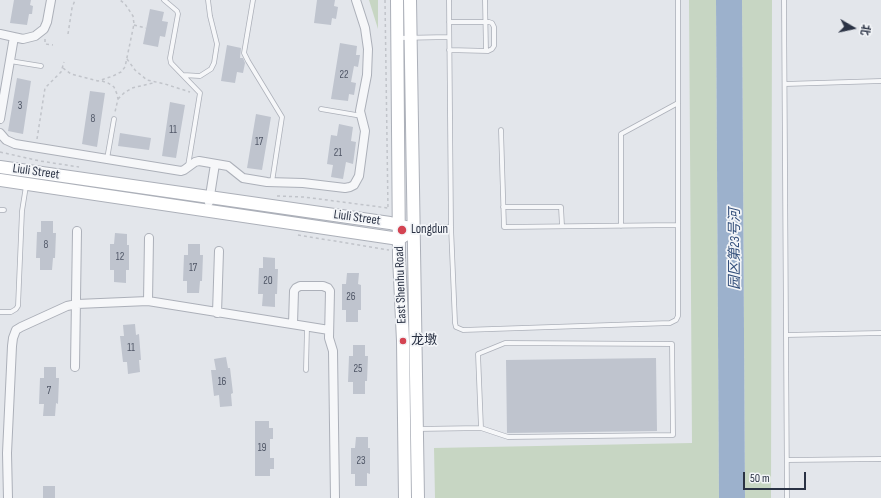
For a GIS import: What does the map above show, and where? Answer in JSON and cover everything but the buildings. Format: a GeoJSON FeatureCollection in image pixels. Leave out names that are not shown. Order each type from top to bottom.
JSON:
{"type":"FeatureCollection","features":[{"type":"Feature","properties":{"kind":"main road","name":"East Shenhu Road"},"geometry":{"type":"LineString","coordinates":[[397,0],[399,239],[403,341],[405,498]]}},
{"type":"Feature","properties":{"kind":"main road","name":"East Shenhu Road"},"geometry":{"type":"LineString","coordinates":[[410,0],[418,498]]}},
{"type":"Feature","properties":{"kind":"main road","name":"Liuli Street"},"geometry":{"type":"LineString","coordinates":[[0,166],[399,224],[414,229]]}},
{"type":"Feature","properties":{"kind":"main road","name":"Liuli Street"},"geometry":{"type":"LineString","coordinates":[[0,180],[399,239]]}},
{"type":"Feature","properties":{"kind":"main road"},"geometry":{"type":"LineString","coordinates":[[399,239],[414,229]]}},
{"type":"Feature","properties":{"kind":"street"},"geometry":{"type":"LineString","coordinates":[[0,34],[14,38],[28,39],[35,36],[44,29],[47,22],[51,0]]}},
{"type":"Feature","properties":{"kind":"street"},"geometry":{"type":"LineString","coordinates":[[0,133],[2,137],[10,142],[181,171],[199,161],[228,166],[243,178],[344,188],[354,185],[360,176],[363,153],[365,131],[361,104],[366,75],[368,50],[365,28],[356,0]]}},
{"type":"Feature","properties":{"kind":"street"},"geometry":{"type":"LineString","coordinates":[[0,119],[14,38]]}},
{"type":"Feature","properties":{"kind":"street"},"geometry":{"type":"LineString","coordinates":[[207,211],[215,164]]}},
{"type":"Feature","properties":{"kind":"street"},"geometry":{"type":"LineString","coordinates":[[75,367],[77,231]]}},
{"type":"Feature","properties":{"kind":"street"},"geometry":{"type":"LineString","coordinates":[[148,301],[149,238]]}},
{"type":"Feature","properties":{"kind":"street"},"geometry":{"type":"LineString","coordinates":[[217,313],[218,251]]}},
{"type":"Feature","properties":{"kind":"street"},"geometry":{"type":"LineString","coordinates":[[293,324],[294,291],[296,288],[300,286],[323,286],[328,288],[330,291],[329,338],[333,351],[335,498]]}},
{"type":"Feature","properties":{"kind":"street"},"geometry":{"type":"LineString","coordinates":[[8,498],[4,443],[13,338],[16,330],[20,326],[58,309],[76,304],[148,301],[329,330]]}},
{"type":"Feature","properties":{"kind":"lane"},"geometry":{"type":"LineString","coordinates":[[164,0],[177,11],[178,14],[170,58],[171,63],[200,93],[188,168]]}},
{"type":"Feature","properties":{"kind":"lane"},"geometry":{"type":"LineString","coordinates":[[182,75],[200,76],[211,69],[214,62],[216,36],[210,16],[208,0]]}},
{"type":"Feature","properties":{"kind":"lane"},"geometry":{"type":"LineString","coordinates":[[253,0],[244,53],[282,117],[272,182]]}},
{"type":"Feature","properties":{"kind":"lane"},"geometry":{"type":"LineString","coordinates":[[449,0],[451,227],[455,323],[456,327],[463,330],[674,322],[678,316],[678,0]]}},
{"type":"Feature","properties":{"kind":"lane"},"geometry":{"type":"LineString","coordinates":[[486,0],[486,51]]}},
{"type":"Feature","properties":{"kind":"lane"},"geometry":{"type":"LineString","coordinates":[[784,0],[787,498]]}},
{"type":"Feature","properties":{"kind":"lane"},"geometry":{"type":"LineString","coordinates":[[449,22],[485,22],[492,23],[494,26],[494,46],[492,49],[486,51],[449,50]]}},
{"type":"Feature","properties":{"kind":"lane"},"geometry":{"type":"LineString","coordinates":[[398,38],[449,37]]}},
{"type":"Feature","properties":{"kind":"lane"},"geometry":{"type":"LineString","coordinates":[[10,61],[41,66]]}},
{"type":"Feature","properties":{"kind":"lane"},"geometry":{"type":"LineString","coordinates":[[785,84],[881,82]]}},
{"type":"Feature","properties":{"kind":"lane"},"geometry":{"type":"LineString","coordinates":[[621,226],[621,134],[678,103]]}},
{"type":"Feature","properties":{"kind":"lane"},"geometry":{"type":"LineString","coordinates":[[320,110],[362,116]]}},
{"type":"Feature","properties":{"kind":"lane"},"geometry":{"type":"LineString","coordinates":[[107,159],[114,119]]}},
{"type":"Feature","properties":{"kind":"lane"},"geometry":{"type":"LineString","coordinates":[[502,130],[504,227],[678,225]]}},
{"type":"Feature","properties":{"kind":"lane"},"geometry":{"type":"LineString","coordinates":[[0,312],[11,312],[18,306],[22,212],[27,184]]}},
{"type":"Feature","properties":{"kind":"lane"},"geometry":{"type":"LineString","coordinates":[[503,207],[561,207],[562,226]]}},
{"type":"Feature","properties":{"kind":"lane"},"geometry":{"type":"LineString","coordinates":[[414,229],[432,226],[451,227]]}},
{"type":"Feature","properties":{"kind":"lane"},"geometry":{"type":"LineString","coordinates":[[306,370],[307,326]]}},
{"type":"Feature","properties":{"kind":"lane"},"geometry":{"type":"LineString","coordinates":[[786,335],[881,333]]}},
{"type":"Feature","properties":{"kind":"lane"},"geometry":{"type":"LineString","coordinates":[[417,429],[481,428],[508,437],[673,434],[672,344],[505,343],[478,354],[481,428]]}},
{"type":"Feature","properties":{"kind":"lane"},"geometry":{"type":"LineString","coordinates":[[787,460],[881,458]]}},
{"type":"Feature","properties":{"kind":"path"},"geometry":{"type":"LineString","coordinates":[[68,34],[72,8],[75,0]]}},
{"type":"Feature","properties":{"kind":"path"},"geometry":{"type":"LineString","coordinates":[[100,81],[121,72],[125,67],[127,59],[134,26],[133,16],[125,4],[120,0]]}},
{"type":"Feature","properties":{"kind":"path"},"geometry":{"type":"LineString","coordinates":[[134,26],[146,28]]}},
{"type":"Feature","properties":{"kind":"path"},"geometry":{"type":"LineString","coordinates":[[44,29],[45,44],[53,45]]}},
{"type":"Feature","properties":{"kind":"path"},"geometry":{"type":"LineString","coordinates":[[127,59],[135,70],[147,80],[200,95]]}},
{"type":"Feature","properties":{"kind":"path"},"geometry":{"type":"LineString","coordinates":[[36,147],[45,88],[61,72],[64,62]]}},
{"type":"Feature","properties":{"kind":"path"},"geometry":{"type":"LineString","coordinates":[[63,68],[67,72],[79,77],[108,83],[114,87],[118,99],[114,119]]}},
{"type":"Feature","properties":{"kind":"path"},"geometry":{"type":"LineString","coordinates":[[118,99],[132,88],[156,82]]}},
{"type":"Feature","properties":{"kind":"green space"},"geometry":{"type":"Polygon","coordinates":[[[369,0],[378,0],[378,29],[369,0]]]}},
{"type":"Feature","properties":{"kind":"green space"},"geometry":{"type":"Polygon","coordinates":[[[689,0],[716,0],[719,498],[435,498],[434,448],[692,443],[689,0]]]}},
{"type":"Feature","properties":{"kind":"green space"},"geometry":{"type":"Polygon","coordinates":[[[742,0],[772,0],[771,498],[745,498],[742,0]]]}},
{"type":"Feature","properties":{"kind":"water","name":"园区第23号河"},"geometry":{"type":"Polygon","coordinates":[[[716,0],[742,0],[745,498],[719,498],[716,0]]]}},
{"type":"Feature","properties":{"kind":"place","name":"Longdun"},"geometry":{"type":"Point","coordinates":[402,230]}},
{"type":"Feature","properties":{"kind":"place","name":"龙墩"},"geometry":{"type":"Point","coordinates":[403,341]}}]}
